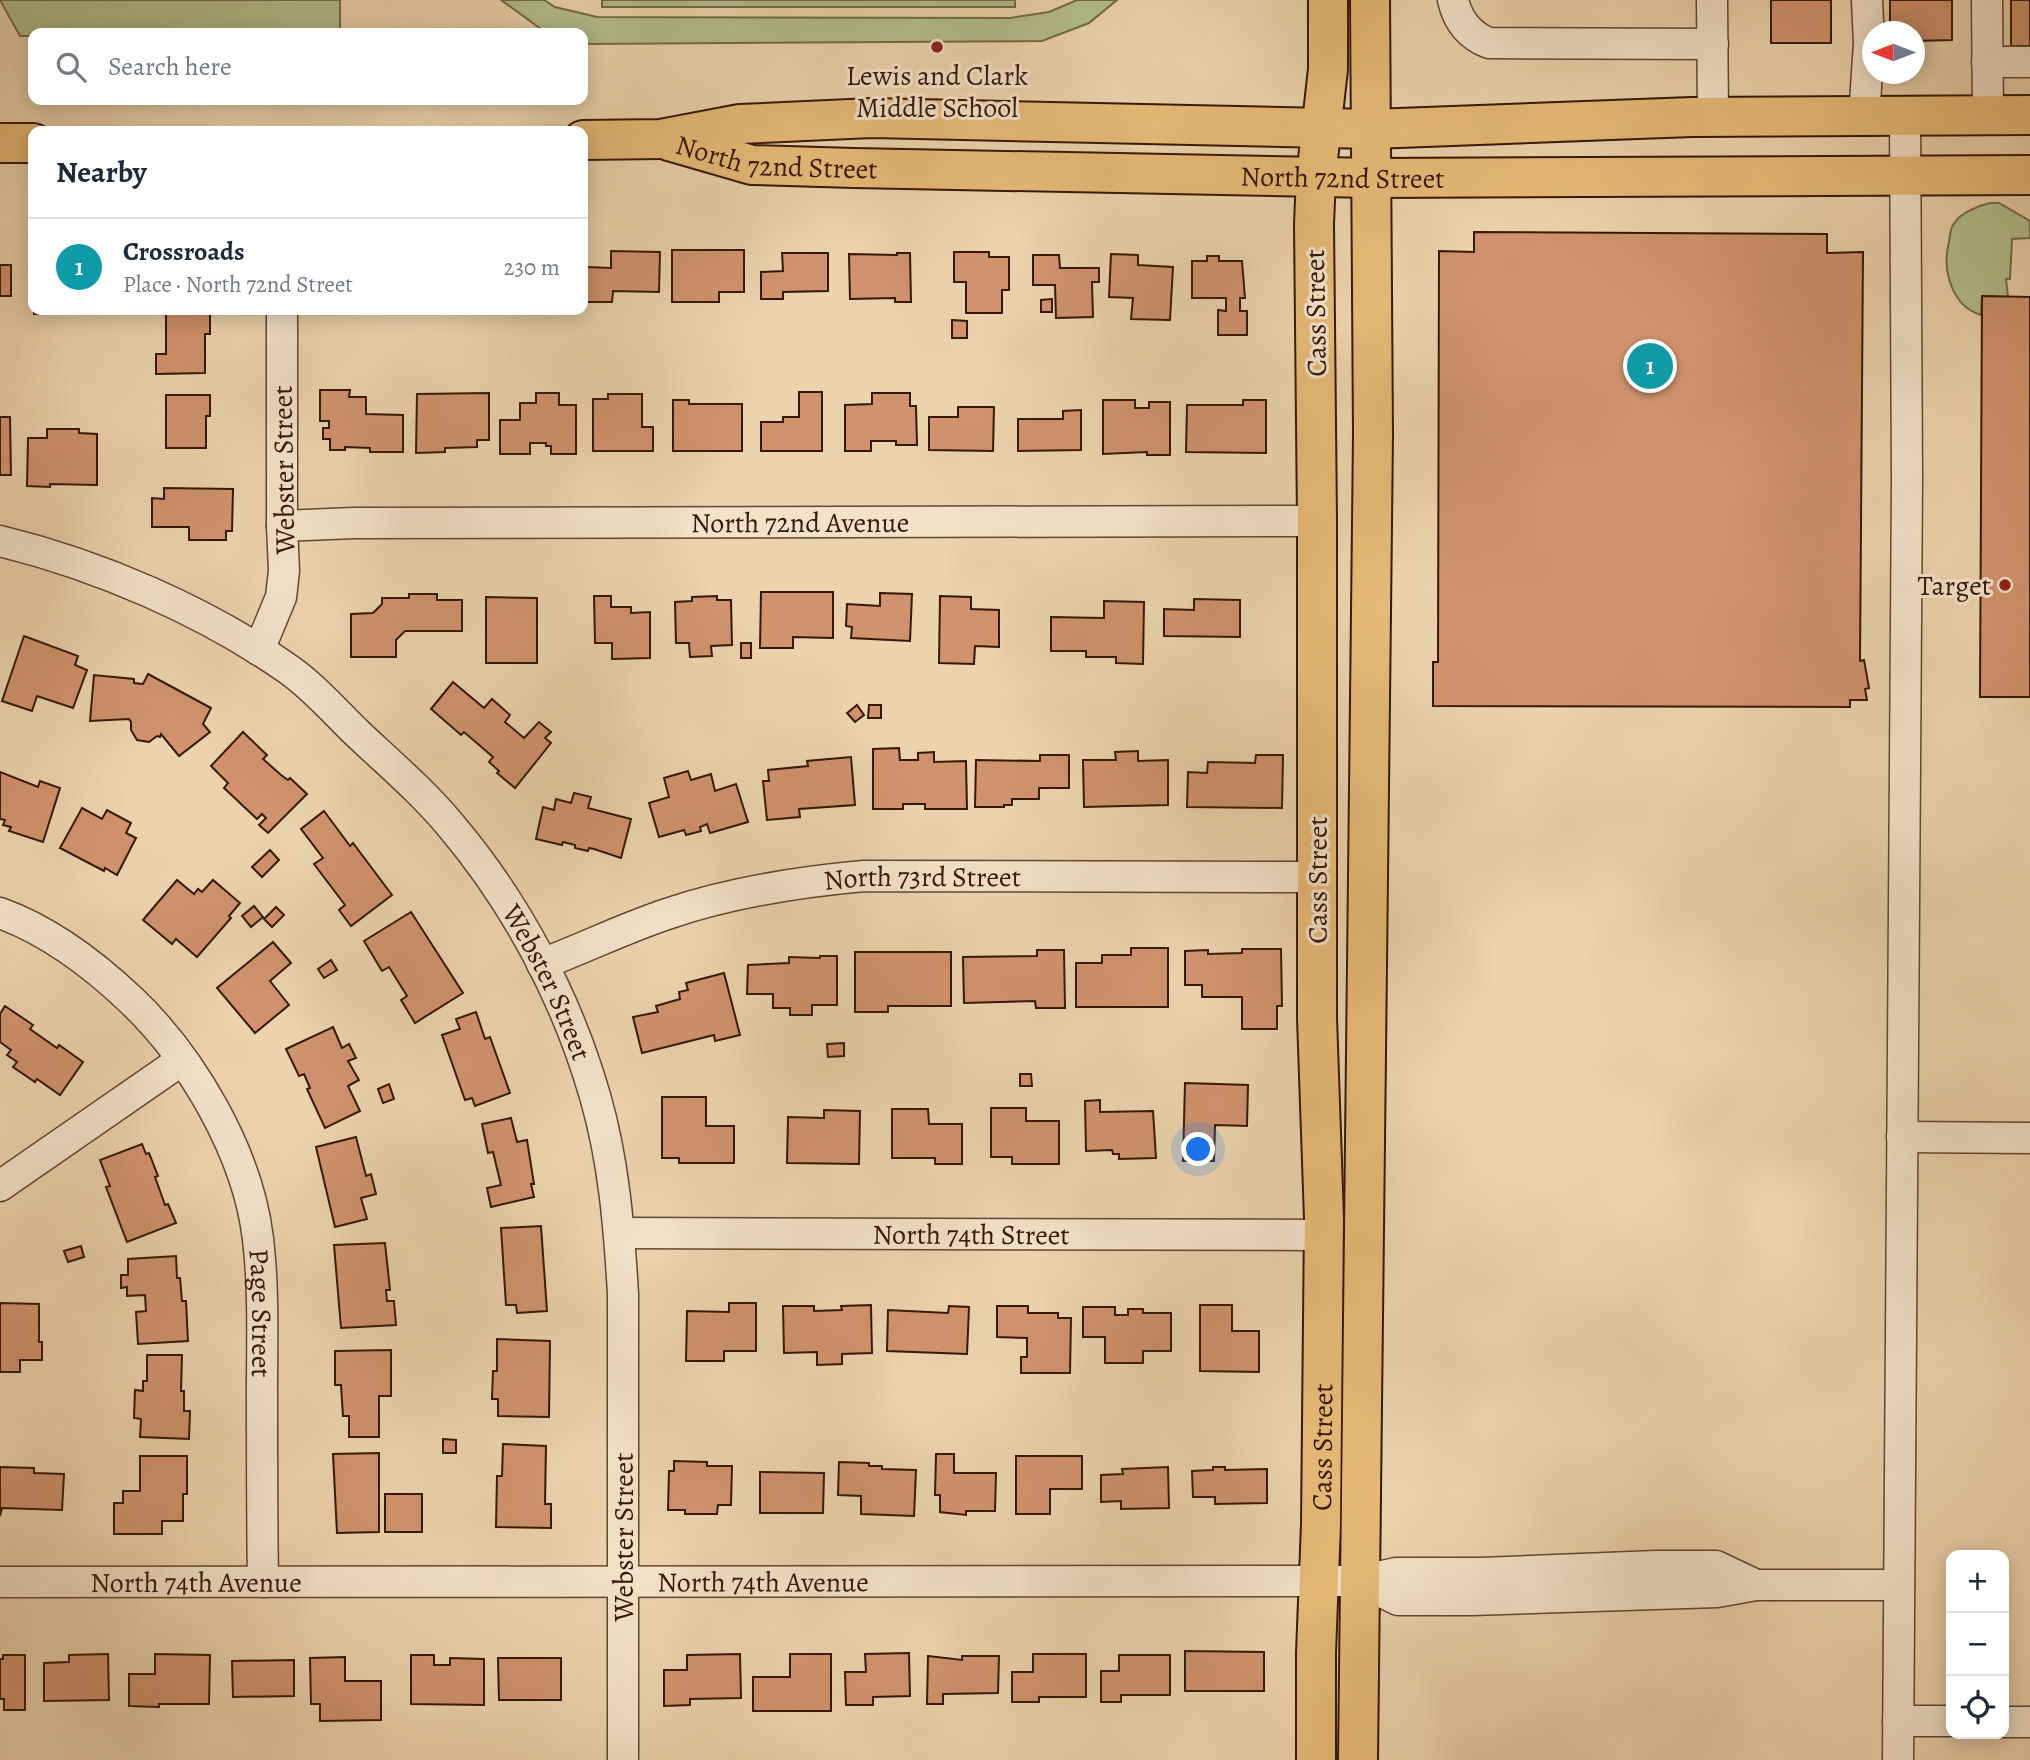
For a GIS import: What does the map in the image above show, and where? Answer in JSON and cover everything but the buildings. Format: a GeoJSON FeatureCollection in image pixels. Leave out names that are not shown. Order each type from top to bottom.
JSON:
{"type":"FeatureCollection","features":[{"type":"Feature","properties":{"kind":"main road","name":"Cass Street"},"geometry":{"type":"LineString","coordinates":[[1316,1760],[1324,1235],[1317,1018],[1314,224],[1316,177],[1328,69],[1328,0]]}},
{"type":"Feature","properties":{"kind":"main road","name":"Cass Street"},"geometry":{"type":"LineString","coordinates":[[1358,1760],[1373,463],[1370,0]]}},
{"type":"Feature","properties":{"kind":"main road","name":"North 72nd Street"},"geometry":{"type":"LineString","coordinates":[[588,140],[661,139],[740,124],[872,118],[1372,128],[1713,117],[2030,115]]}},
{"type":"Feature","properties":{"kind":"main road","name":"North 72nd Street"},"geometry":{"type":"LineString","coordinates":[[661,139],[752,165],[1373,178],[2030,175]]}},
{"type":"Feature","properties":{"kind":"main road"},"geometry":{"type":"LineString","coordinates":[[0,143],[28,143]]}},
{"type":"Feature","properties":{"kind":"street"},"geometry":{"type":"LineString","coordinates":[[1453,0],[1465,28],[1477,39],[1489,43],[1713,44]]}},
{"type":"Feature","properties":{"kind":"street"},"geometry":{"type":"LineString","coordinates":[[1712,0],[1713,117]]}},
{"type":"Feature","properties":{"kind":"street"},"geometry":{"type":"LineString","coordinates":[[1864,117],[1869,43],[1867,0]]}},
{"type":"Feature","properties":{"kind":"street"},"geometry":{"type":"LineString","coordinates":[[1987,0],[1988,116]]}},
{"type":"Feature","properties":{"kind":"street"},"geometry":{"type":"LineString","coordinates":[[1987,62],[2030,62]]}},
{"type":"Feature","properties":{"kind":"street"},"geometry":{"type":"LineString","coordinates":[[1898,1760],[1907,479],[1905,116]]}},
{"type":"Feature","properties":{"kind":"street","name":"Webster Street"},"geometry":{"type":"LineString","coordinates":[[282,315],[284,571],[281,597],[259,650],[291,671],[452,825],[498,887],[542,964],[570,1024],[595,1096],[611,1166],[623,1294],[623,1760]]}},
{"type":"Feature","properties":{"kind":"street","name":"North 72nd Avenue"},"geometry":{"type":"LineString","coordinates":[[282,526],[354,523],[1317,522]]}},
{"type":"Feature","properties":{"kind":"street"},"geometry":{"type":"LineString","coordinates":[[0,541],[96,571],[206,620],[259,650]]}},
{"type":"Feature","properties":{"kind":"street","name":"North 73rd Street"},"geometry":{"type":"LineString","coordinates":[[542,964],[668,914],[758,890],[818,880],[863,876],[1317,877]]}},
{"type":"Feature","properties":{"kind":"street"},"geometry":{"type":"LineString","coordinates":[[0,913],[58,941],[105,976],[155,1023],[182,1060],[0,1186]]}},
{"type":"Feature","properties":{"kind":"street","name":"Page Street"},"geometry":{"type":"LineString","coordinates":[[182,1060],[205,1094],[231,1146],[247,1191],[258,1236],[262,1287],[262,1582]]}},
{"type":"Feature","properties":{"kind":"street"},"geometry":{"type":"LineString","coordinates":[[1902,1137],[2030,1138]]}},
{"type":"Feature","properties":{"kind":"street","name":"North 74th Street"},"geometry":{"type":"LineString","coordinates":[[619,1233],[1324,1235]]}},
{"type":"Feature","properties":{"kind":"street"},"geometry":{"type":"LineString","coordinates":[[1360,1581],[1398,1600],[1717,1591],[1756,1585],[1899,1585]]}},
{"type":"Feature","properties":{"kind":"street","name":"North 74th Avenue"},"geometry":{"type":"LineString","coordinates":[[0,1582],[1360,1581]]}},
{"type":"Feature","properties":{"kind":"street"},"geometry":{"type":"LineString","coordinates":[[1898,1721],[1946,1721]]}},
{"type":"Feature","properties":{"kind":"street"},"geometry":{"type":"LineString","coordinates":[[2009,1722],[2030,1722]]}},
{"type":"Feature","properties":{"kind":"green space"},"geometry":{"type":"Polygon","coordinates":[[[0,0],[340,0],[340,28],[28,28],[28,36],[20,36],[0,0]]]}},
{"type":"Feature","properties":{"kind":"green space"},"geometry":{"type":"Polygon","coordinates":[[[501,0],[544,0],[555,7],[597,17],[1010,18],[1049,12],[1077,0],[1117,0],[1089,23],[1042,41],[590,44],[588,28],[540,28],[501,0]]]}},
{"type":"Feature","properties":{"kind":"green space"},"geometry":{"type":"Polygon","coordinates":[[[602,0],[1015,0],[1015,7],[602,7],[602,0]]]}},
{"type":"Feature","properties":{"kind":"green space"},"geometry":{"type":"Polygon","coordinates":[[[1990,203],[1999,203],[2030,221],[2030,238],[2012,239],[2010,279],[2006,279],[2008,297],[1982,296],[1981,315],[1962,304],[1956,295],[1948,275],[1947,253],[1951,229],[1956,221],[1969,211],[1990,203]]]}},
{"type":"Feature","properties":{"kind":"place","name":"Lewis and Clark Middle School"},"geometry":{"type":"Point","coordinates":[937,47]}},
{"type":"Feature","properties":{"kind":"place","name":"Crossroads"},"geometry":{"type":"Point","coordinates":[1650,366]}},
{"type":"Feature","properties":{"kind":"place","name":"Target"},"geometry":{"type":"Point","coordinates":[2005,585]}}]}
